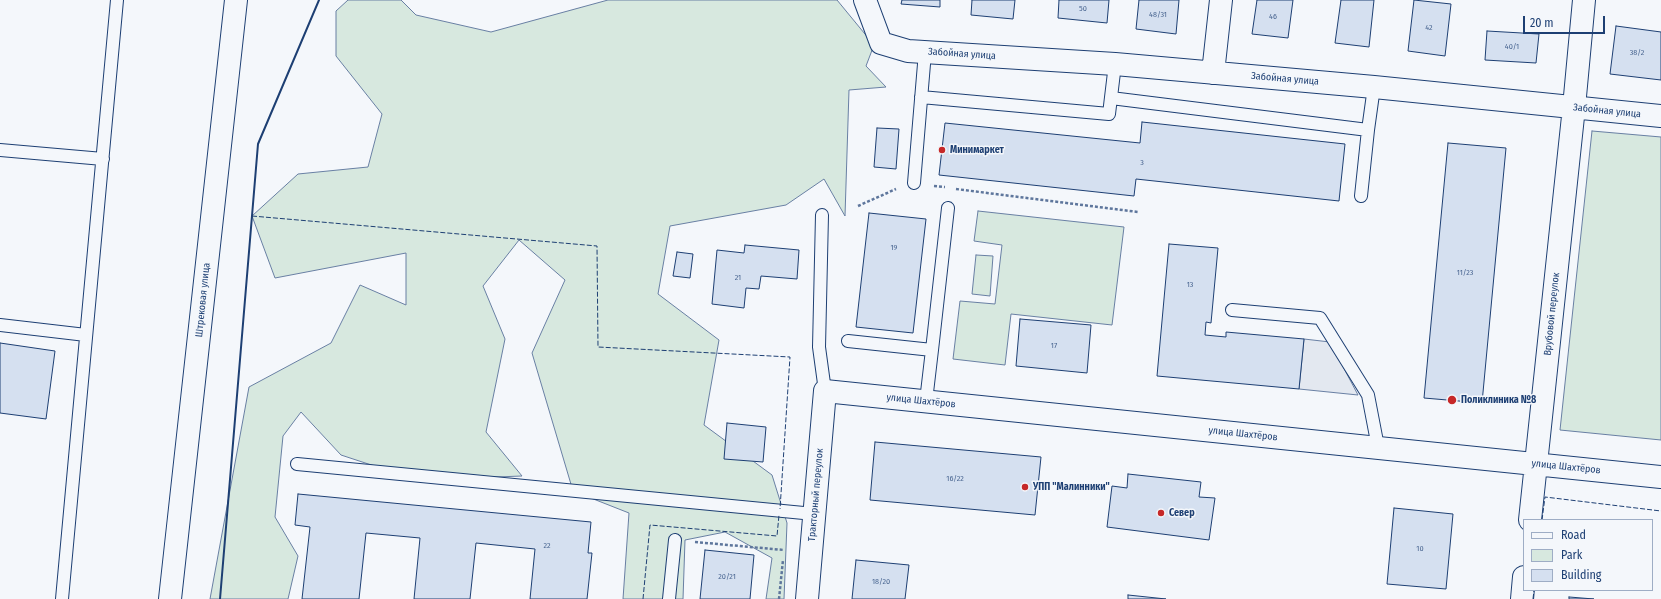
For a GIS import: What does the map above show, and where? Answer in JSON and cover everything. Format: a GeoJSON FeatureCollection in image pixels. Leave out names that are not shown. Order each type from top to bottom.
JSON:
{"type":"FeatureCollection","features":[{"type":"Feature","properties":{"kind":"street","name":"Штрековая улица"},"geometry":{"type":"LineString","coordinates":[[170,599],[236,0]]}},
{"type":"Feature","properties":{"kind":"street","name":"Забойная улица"},"geometry":{"type":"LineString","coordinates":[[865,0],[881,43],[917,51],[1115,64],[1374,87],[1661,116]]}},
{"type":"Feature","properties":{"kind":"street"},"geometry":{"type":"LineString","coordinates":[[1213,73],[1221,0]]}},
{"type":"Feature","properties":{"kind":"street","name":"Врубовой переулок"},"geometry":{"type":"LineString","coordinates":[[1530,519],[1584,0]]}},
{"type":"Feature","properties":{"kind":"street","name":"улица Шахтёров"},"geometry":{"type":"LineString","coordinates":[[826,391],[1661,477]]}},
{"type":"Feature","properties":{"kind":"street","name":"Тракторный переулок"},"geometry":{"type":"LineString","coordinates":[[807,599],[826,391]]}},
{"type":"Feature","properties":{"kind":"street"},"geometry":{"type":"LineString","coordinates":[[1522,599],[1523,588]]}},
{"type":"Feature","properties":{"kind":"lane"},"geometry":{"type":"LineString","coordinates":[[62,599],[117,0]]}},
{"type":"Feature","properties":{"kind":"lane"},"geometry":{"type":"LineString","coordinates":[[914,183],[921,97],[917,51]]}},
{"type":"Feature","properties":{"kind":"lane"},"geometry":{"type":"LineString","coordinates":[[921,97],[1109,114],[1115,64]]}},
{"type":"Feature","properties":{"kind":"lane"},"geometry":{"type":"LineString","coordinates":[[1361,196],[1374,87]]}},
{"type":"Feature","properties":{"kind":"lane"},"geometry":{"type":"LineString","coordinates":[[1111,98],[1368,130]]}},
{"type":"Feature","properties":{"kind":"lane"},"geometry":{"type":"LineString","coordinates":[[0,150],[102,159]]}},
{"type":"Feature","properties":{"kind":"lane"},"geometry":{"type":"LineString","coordinates":[[926,401],[948,208]]}},
{"type":"Feature","properties":{"kind":"lane"},"geometry":{"type":"LineString","coordinates":[[822,216],[819,347],[826,391]]}},
{"type":"Feature","properties":{"kind":"lane"},"geometry":{"type":"LineString","coordinates":[[1232,310],[1320,318],[1368,395],[1378,447]]}},
{"type":"Feature","properties":{"kind":"lane"},"geometry":{"type":"LineString","coordinates":[[0,325],[86,335]]}},
{"type":"Feature","properties":{"kind":"lane"},"geometry":{"type":"LineString","coordinates":[[848,341],[932,350]]}},
{"type":"Feature","properties":{"kind":"lane"},"geometry":{"type":"LineString","coordinates":[[298,464],[814,514]]}},
{"type":"Feature","properties":{"kind":"lane"},"geometry":{"type":"LineString","coordinates":[[669,599],[675,540]]}},
{"type":"Feature","properties":{"kind":"path"},"geometry":{"type":"LineString","coordinates":[[858,206],[884,193],[914,183],[1138,212]]}},
{"type":"Feature","properties":{"kind":"path"},"geometry":{"type":"LineString","coordinates":[[675,540],[784,550]]}},
{"type":"Feature","properties":{"kind":"green space"},"geometry":{"type":"Polygon","coordinates":[[[348,0],[401,0],[416,15],[491,32],[608,0],[837,0],[874,45],[866,66],[886,87],[849,90],[845,216],[824,179],[786,205],[670,226],[658,294],[719,340],[704,425],[772,475],[787,523],[784,599],[766,599],[772,558],[725,532],[685,540],[683,599],[623,599],[629,513],[573,491],[532,353],[565,280],[519,240],[483,286],[505,339],[486,432],[522,476],[417,480],[341,455],[301,412],[283,436],[275,517],[298,556],[288,599],[210,599],[249,387],[331,343],[360,285],[406,305],[406,253],[275,278],[252,216],[298,174],[368,167],[382,114],[336,56],[336,11],[348,0]]]}},
{"type":"Feature","properties":{"kind":"green space"},"geometry":{"type":"Polygon","coordinates":[[[1592,131],[1661,137],[1661,440],[1560,430],[1592,131]]]}},
{"type":"Feature","properties":{"kind":"green space"},"geometry":{"type":"Polygon","coordinates":[[[978,211],[1124,227],[1112,325],[1011,314],[1005,365],[953,359],[960,301],[995,304],[1002,245],[974,241],[978,211]]]}},
{"type":"Feature","properties":{"kind":"green space"},"geometry":{"type":"Polygon","coordinates":[[[976,255],[993,256],[990,296],[972,294],[976,255]]]}},
{"type":"Feature","properties":{"kind":"shaded area"},"geometry":{"type":"Polygon","coordinates":[[[1304,339],[1330,342],[1358,395],[1299,389],[1304,339]]]}},
{"type":"Feature","properties":{"kind":"building"},"geometry":{"type":"Polygon","coordinates":[[[902,0],[940,0],[940,7],[901,4],[902,0]]]}},
{"type":"Feature","properties":{"kind":"building"},"geometry":{"type":"Polygon","coordinates":[[[972,0],[1015,0],[1013,19],[971,15],[972,0]]]}},
{"type":"Feature","properties":{"kind":"building"},"geometry":{"type":"Polygon","coordinates":[[[1059,0],[1109,0],[1107,23],[1058,18],[1059,0]]]}},
{"type":"Feature","properties":{"kind":"building"},"geometry":{"type":"Polygon","coordinates":[[[1139,0],[1179,0],[1176,34],[1136,29],[1139,0]]]}},
{"type":"Feature","properties":{"kind":"building"},"geometry":{"type":"Polygon","coordinates":[[[1257,0],[1293,0],[1288,38],[1252,34],[1257,0]]]}},
{"type":"Feature","properties":{"kind":"building"},"geometry":{"type":"Polygon","coordinates":[[[1341,0],[1374,0],[1369,47],[1335,43],[1341,0]]]}},
{"type":"Feature","properties":{"kind":"building"},"geometry":{"type":"Polygon","coordinates":[[[1414,0],[1451,4],[1445,56],[1408,51],[1414,0]]]}},
{"type":"Feature","properties":{"kind":"building"},"geometry":{"type":"Polygon","coordinates":[[[1616,26],[1661,32],[1661,80],[1610,74],[1616,26]]]}},
{"type":"Feature","properties":{"kind":"building"},"geometry":{"type":"Polygon","coordinates":[[[1487,31],[1539,34],[1536,63],[1485,60],[1487,31]]]}},
{"type":"Feature","properties":{"kind":"building"},"geometry":{"type":"Polygon","coordinates":[[[1142,122],[1345,144],[1339,201],[1136,179],[1134,196],[939,175],[945,123],[1140,143],[1142,122]]]}},
{"type":"Feature","properties":{"kind":"building"},"geometry":{"type":"Polygon","coordinates":[[[877,128],[899,129],[896,169],[874,167],[877,128]]]}},
{"type":"Feature","properties":{"kind":"building"},"geometry":{"type":"Polygon","coordinates":[[[1448,143],[1506,148],[1482,403],[1424,398],[1448,143]]]}},
{"type":"Feature","properties":{"kind":"building"},"geometry":{"type":"Polygon","coordinates":[[[869,213],[926,219],[913,333],[856,327],[869,213]]]}},
{"type":"Feature","properties":{"kind":"building"},"geometry":{"type":"Polygon","coordinates":[[[1169,244],[1218,248],[1211,323],[1206,322],[1205,335],[1226,337],[1226,332],[1304,339],[1299,389],[1157,376],[1169,244]]]}},
{"type":"Feature","properties":{"kind":"building"},"geometry":{"type":"Polygon","coordinates":[[[745,245],[799,250],[797,279],[761,276],[759,289],[746,288],[744,308],[712,304],[717,250],[744,253],[745,245]]]}},
{"type":"Feature","properties":{"kind":"building"},"geometry":{"type":"Polygon","coordinates":[[[677,252],[693,254],[690,278],[673,276],[677,252]]]}},
{"type":"Feature","properties":{"kind":"building"},"geometry":{"type":"Polygon","coordinates":[[[1020,319],[1091,325],[1087,373],[1016,366],[1020,319]]]}},
{"type":"Feature","properties":{"kind":"building"},"geometry":{"type":"Polygon","coordinates":[[[0,343],[55,351],[46,419],[0,413],[0,343]]]}},
{"type":"Feature","properties":{"kind":"building"},"geometry":{"type":"Polygon","coordinates":[[[727,423],[766,427],[763,462],[724,459],[727,423]]]}},
{"type":"Feature","properties":{"kind":"building"},"geometry":{"type":"Polygon","coordinates":[[[875,442],[1041,457],[1035,515],[870,500],[875,442]]]}},
{"type":"Feature","properties":{"kind":"building","name":"Север"},"geometry":{"type":"Polygon","coordinates":[[[1128,474],[1201,482],[1199,497],[1215,498],[1209,540],[1107,527],[1112,486],[1127,488],[1128,474]]]}},
{"type":"Feature","properties":{"kind":"building"},"geometry":{"type":"Polygon","coordinates":[[[298,494],[591,522],[588,553],[592,553],[587,599],[530,599],[535,549],[476,543],[470,599],[414,599],[420,538],[366,533],[359,599],[302,599],[310,527],[295,525],[298,494]]]}},
{"type":"Feature","properties":{"kind":"building"},"geometry":{"type":"Polygon","coordinates":[[[1394,508],[1453,514],[1446,589],[1387,584],[1394,508]]]}},
{"type":"Feature","properties":{"kind":"building"},"geometry":{"type":"Polygon","coordinates":[[[705,550],[754,555],[750,599],[700,599],[705,550]]]}},
{"type":"Feature","properties":{"kind":"building"},"geometry":{"type":"Polygon","coordinates":[[[856,560],[909,565],[905,599],[852,599],[856,560]]]}},
{"type":"Feature","properties":{"kind":"building"},"geometry":{"type":"Polygon","coordinates":[[[1128,595],[1166,599],[1128,599],[1128,595]]]}},
{"type":"Feature","properties":{"kind":"building"},"geometry":{"type":"Polygon","coordinates":[[[1569,597],[1594,599],[1569,599],[1569,597]]]}},
{"type":"Feature","properties":{"kind":"fence"},"geometry":{"type":"LineString","coordinates":[[252,216],[597,246],[598,347],[790,357],[780,509]]}},
{"type":"Feature","properties":{"kind":"fence"},"geometry":{"type":"LineString","coordinates":[[1542,519],[1545,497],[1661,511]]}},
{"type":"Feature","properties":{"kind":"fence"},"geometry":{"type":"LineString","coordinates":[[643,599],[650,525],[777,536],[779,515]]}},
{"type":"Feature","properties":{"kind":"fence"},"geometry":{"type":"LineString","coordinates":[[1533,599],[1534,591]]}},
{"type":"Feature","properties":{"kind":"wall"},"geometry":{"type":"LineString","coordinates":[[220,599],[258,144],[319,0]]}},
{"type":"Feature","properties":{"kind":"place","name":"Минимаркет"},"geometry":{"type":"Point","coordinates":[942,150]}},
{"type":"Feature","properties":{"kind":"place","name":"Поликлиника №8"},"geometry":{"type":"Point","coordinates":[1452,400]}},
{"type":"Feature","properties":{"kind":"place","name":"УПП \"Малинники\""},"geometry":{"type":"Point","coordinates":[1025,487]}},
{"type":"Feature","properties":{"kind":"place","name":"Север"},"geometry":{"type":"Point","coordinates":[1161,513]}}]}
